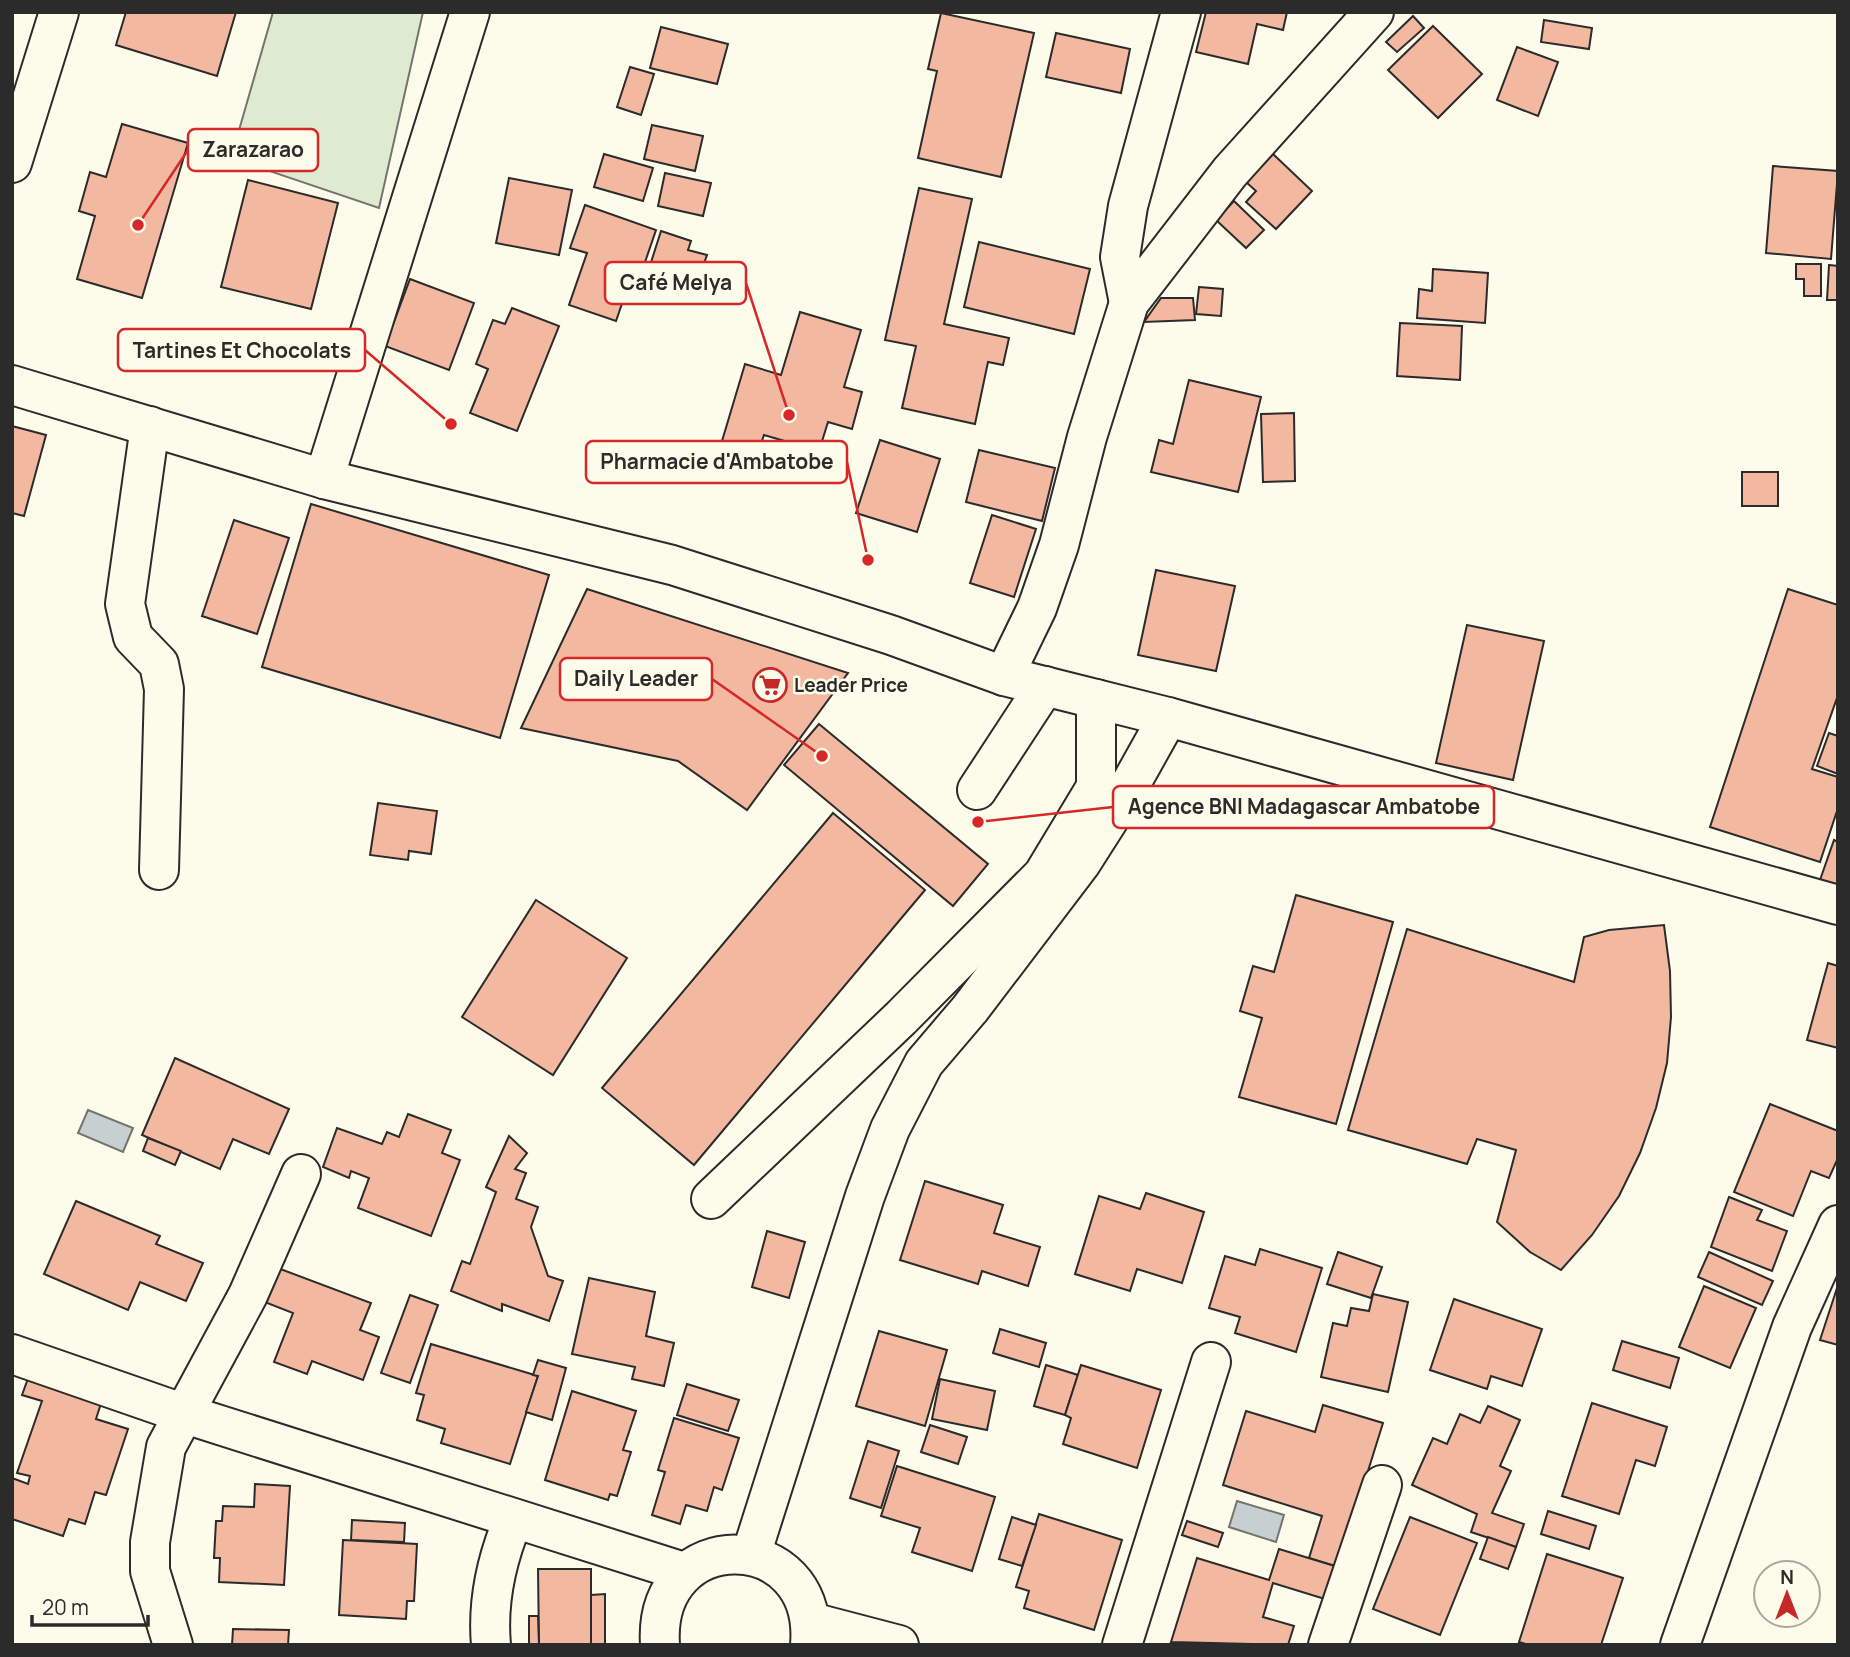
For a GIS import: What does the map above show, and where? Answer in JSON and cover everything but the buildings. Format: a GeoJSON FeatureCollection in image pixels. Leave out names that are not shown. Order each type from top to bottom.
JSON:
{"type":"FeatureCollection","features":[{"type":"Feature","properties":{"kind":"street"},"geometry":{"type":"LineString","coordinates":[[12,163],[60,12]]}},
{"type":"Feature","properties":{"kind":"street"},"geometry":{"type":"LineString","coordinates":[[324,479],[470,12]]}},
{"type":"Feature","properties":{"kind":"street"},"geometry":{"type":"LineString","coordinates":[[1129,303],[1120,257],[1128,206],[1181,12]]}},
{"type":"Feature","properties":{"kind":"street"},"geometry":{"type":"LineString","coordinates":[[1004,676],[1037,608],[1059,545],[1087,437],[1129,303],[1230,172],[1374,12]]}},
{"type":"Feature","properties":{"kind":"street"},"geometry":{"type":"LineString","coordinates":[[12,386],[324,479],[672,565],[891,635],[1004,676],[1168,717],[1838,905]]}},
{"type":"Feature","properties":{"kind":"street"},"geometry":{"type":"LineString","coordinates":[[150,426],[125,604],[133,637],[159,664],[164,689],[159,870]]}},
{"type":"Feature","properties":{"kind":"street"},"geometry":{"type":"LineString","coordinates":[[977,790],[1045,686]]}},
{"type":"Feature","properties":{"kind":"street"},"geometry":{"type":"LineString","coordinates":[[711,1199],[901,1018],[1043,875],[1096,787],[1096,699]]}},
{"type":"Feature","properties":{"kind":"street"},"geometry":{"type":"LineString","coordinates":[[751,1555],[865,1196],[890,1129],[924,1063],[970,1009],[1081,863],[1125,794],[1168,717]]}},
{"type":"Feature","properties":{"kind":"street"},"geometry":{"type":"LineString","coordinates":[[173,1645],[150,1571],[150,1542],[166,1447],[248,1295],[301,1174]]}},
{"type":"Feature","properties":{"kind":"street"},"geometry":{"type":"LineString","coordinates":[[1680,1645],[1792,1327],[1838,1225]]}},
{"type":"Feature","properties":{"kind":"street"},"geometry":{"type":"LineString","coordinates":[[12,1354],[185,1414],[684,1573]]}},
{"type":"Feature","properties":{"kind":"street"},"geometry":{"type":"LineString","coordinates":[[1122,1645],[1211,1362]]}},
{"type":"Feature","properties":{"kind":"street"},"geometry":{"type":"LineString","coordinates":[[1328,1645],[1382,1485]]}},
{"type":"Feature","properties":{"kind":"street"},"geometry":{"type":"LineString","coordinates":[[491,1645],[488,1615],[493,1586],[501,1548],[513,1520]]}},
{"type":"Feature","properties":{"kind":"street"},"geometry":{"type":"LineString","coordinates":[[660,1645],[659,1618],[667,1593],[684,1573],[704,1560],[727,1554],[751,1555],[774,1563],[792,1579],[805,1599],[811,1634],[899,1645]]}},
{"type":"Feature","properties":{"kind":"green space"},"geometry":{"type":"Polygon","coordinates":[[[273,12],[423,12],[379,208],[231,158],[273,12]]]}},
{"type":"Feature","properties":{"kind":"shaded area"},"geometry":{"type":"Polygon","coordinates":[[[88,1110],[133,1128],[123,1152],[78,1133],[88,1110]]]}},
{"type":"Feature","properties":{"kind":"shaded area"},"geometry":{"type":"Polygon","coordinates":[[[1237,1501],[1284,1515],[1276,1542],[1229,1527],[1237,1501]]]}},
{"type":"Feature","properties":{"kind":"place","name":"Zarazarao"},"geometry":{"type":"Point","coordinates":[138,225]}},
{"type":"Feature","properties":{"kind":"place","name":"Café Melya"},"geometry":{"type":"Point","coordinates":[789,415]}},
{"type":"Feature","properties":{"kind":"place","name":"Tartines Et Chocolats"},"geometry":{"type":"Point","coordinates":[451,424]}},
{"type":"Feature","properties":{"kind":"place","name":"Pharmacie d'Ambatobe"},"geometry":{"type":"Point","coordinates":[868,560]}},
{"type":"Feature","properties":{"kind":"place","name":"Leader Price"},"geometry":{"type":"Point","coordinates":[770,685]}},
{"type":"Feature","properties":{"kind":"place","name":"Daily Leader"},"geometry":{"type":"Point","coordinates":[822,756]}},
{"type":"Feature","properties":{"kind":"place","name":"Agence BNI Madagascar Ambatobe"},"geometry":{"type":"Point","coordinates":[978,822]}}]}
